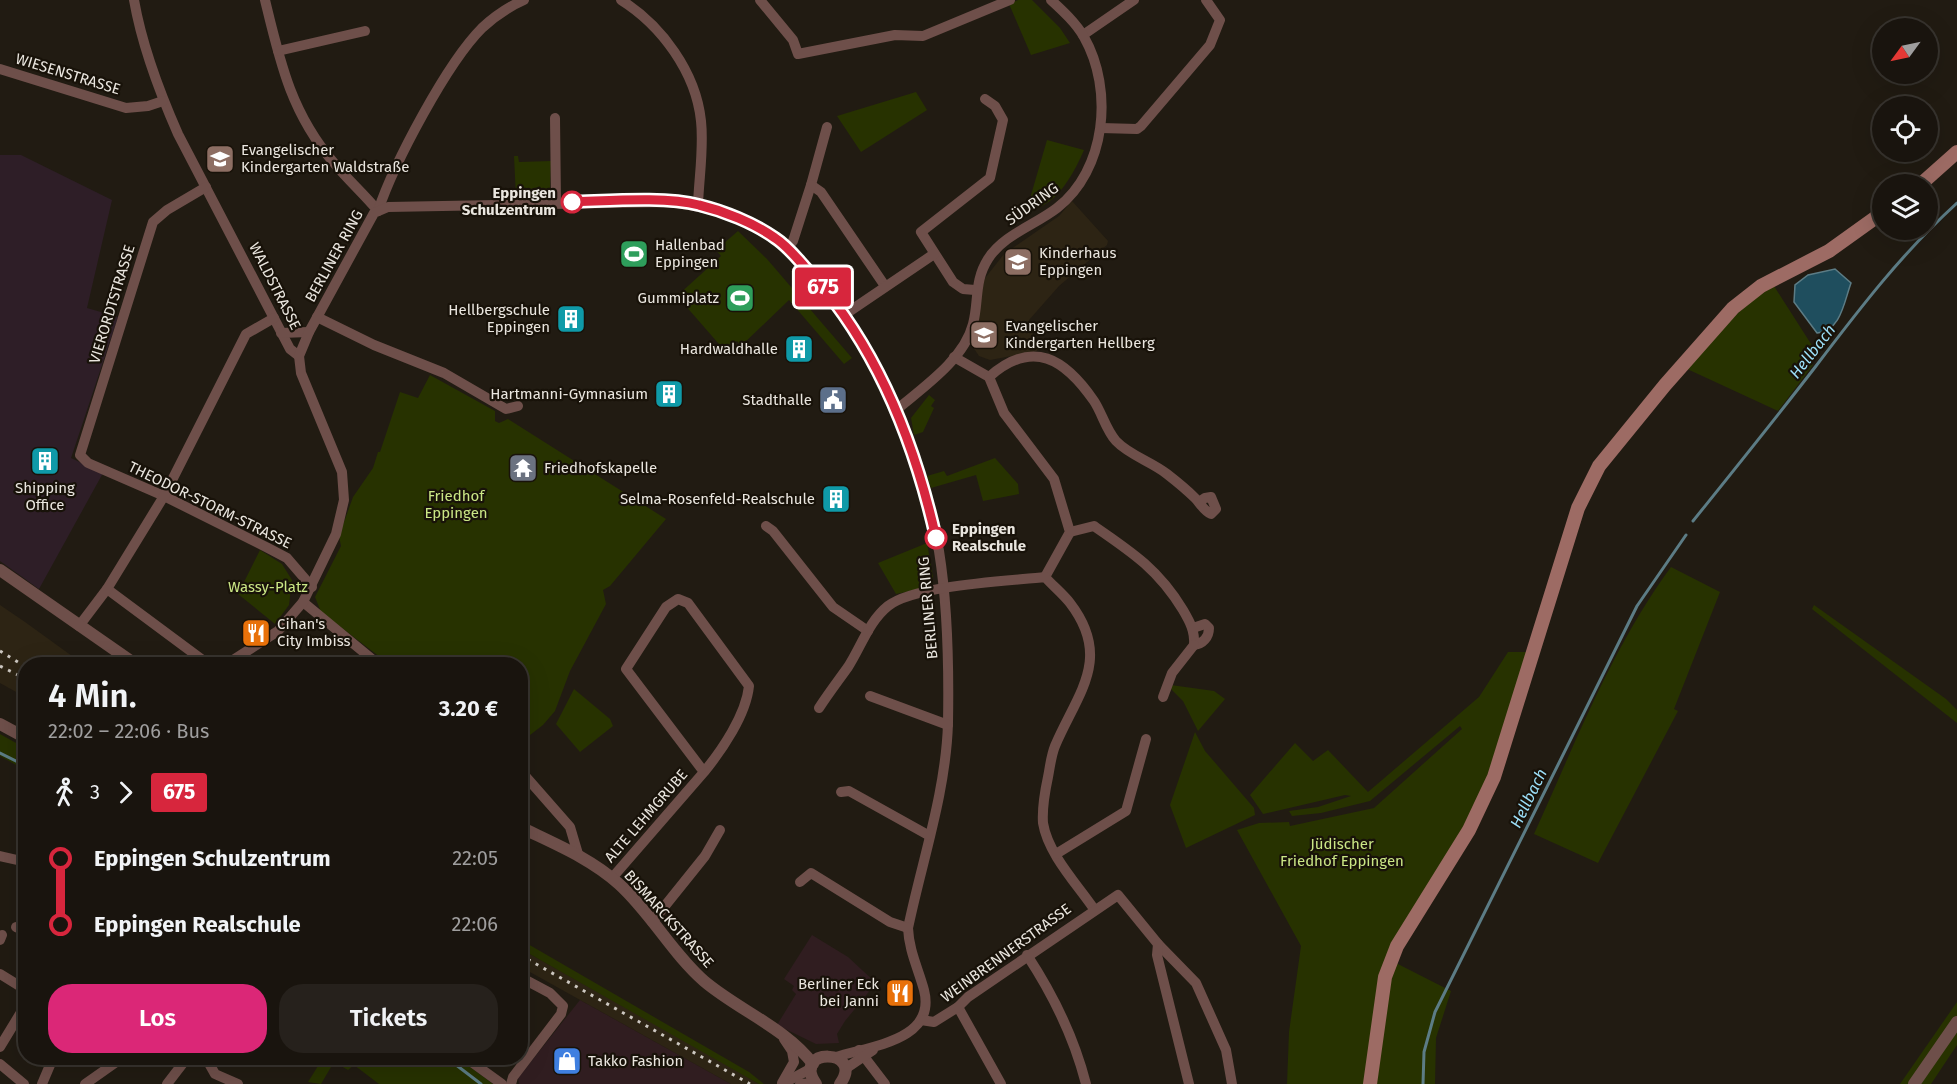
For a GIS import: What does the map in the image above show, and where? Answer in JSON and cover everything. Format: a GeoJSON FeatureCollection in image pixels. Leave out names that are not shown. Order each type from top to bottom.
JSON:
{"type":"FeatureCollection","features":[{"type":"Feature","properties":{"kind":"main road"},"geometry":{"type":"LineString","coordinates":[[1932,174],[1957,152]]}},
{"type":"Feature","properties":{"kind":"main road"},"geometry":{"type":"LineString","coordinates":[[1370,1084],[1385,977],[1397,946],[1469,830],[1494,777],[1578,508],[1589,482],[1665,385],[1733,308],[1761,286],[1829,250],[1872,220]]}},
{"type":"Feature","properties":{"kind":"street","name":"WALDSTRASSE"},"geometry":{"type":"LineString","coordinates":[[134,0],[139,28],[163,101],[281,333],[290,349],[299,356],[301,373],[342,472],[345,486],[344,500],[336,534],[312,587]]}},
{"type":"Feature","properties":{"kind":"street"},"geometry":{"type":"LineString","coordinates":[[265,0],[287,85],[302,117],[334,163],[378,211],[385,189],[426,113],[468,45],[498,14],[524,0]]}},
{"type":"Feature","properties":{"kind":"street"},"geometry":{"type":"LineString","coordinates":[[621,0],[652,25],[673,49],[695,96],[701,121],[698,205]]}},
{"type":"Feature","properties":{"kind":"street"},"geometry":{"type":"LineString","coordinates":[[760,0],[793,40],[798,54],[895,35],[923,36],[1010,0]]}},
{"type":"Feature","properties":{"kind":"street","name":"SÜDRING"},"geometry":{"type":"LineString","coordinates":[[895,411],[954,357],[970,335],[975,310],[975,291],[982,270],[998,248],[1057,208],[1073,193],[1094,152],[1101,128],[1100,82],[1083,35],[1051,0]]}},
{"type":"Feature","properties":{"kind":"street"},"geometry":{"type":"LineString","coordinates":[[1083,35],[1134,0]]}},
{"type":"Feature","properties":{"kind":"street"},"geometry":{"type":"LineString","coordinates":[[1101,128],[1137,129],[1141,126],[1210,45],[1220,20],[1206,0]]}},
{"type":"Feature","properties":{"kind":"street"},"geometry":{"type":"LineString","coordinates":[[278,51],[365,31]]}},
{"type":"Feature","properties":{"kind":"street","name":"WIESENSTRASSE"},"geometry":{"type":"LineString","coordinates":[[0,69],[126,108],[148,106],[163,101]]}},
{"type":"Feature","properties":{"kind":"street"},"geometry":{"type":"LineString","coordinates":[[975,291],[963,289],[954,282],[922,237],[922,229],[990,178],[1004,120],[995,106],[985,99]]}},
{"type":"Feature","properties":{"kind":"street"},"geometry":{"type":"LineString","coordinates":[[555,118],[556,202]]}},
{"type":"Feature","properties":{"kind":"street"},"geometry":{"type":"LineString","coordinates":[[787,248],[793,241],[812,185],[827,127]]}},
{"type":"Feature","properties":{"kind":"street"},"geometry":{"type":"LineString","coordinates":[[812,185],[821,192],[885,286]]}},
{"type":"Feature","properties":{"kind":"street","name":"VIERORDTSTRASSE"},"geometry":{"type":"LineString","coordinates":[[80,455],[153,222],[167,210],[206,187]]}},
{"type":"Feature","properties":{"kind":"street","name":"BERLINER RING"},"geometry":{"type":"LineString","coordinates":[[299,356],[309,332],[367,224],[378,211],[388,207],[556,202],[660,202],[698,205],[774,237],[821,284],[844,315],[879,374],[908,442],[930,511],[943,589],[947,642],[948,725],[941,783],[908,928],[909,949],[926,1001],[921,1020]]}},
{"type":"Feature","properties":{"kind":"street"},"geometry":{"type":"LineString","coordinates":[[844,315],[934,254]]}},
{"type":"Feature","properties":{"kind":"street"},"geometry":{"type":"LineString","coordinates":[[317,317],[374,345],[444,373],[506,409],[518,406]]}},
{"type":"Feature","properties":{"kind":"street"},"geometry":{"type":"LineString","coordinates":[[79,627],[107,590],[164,496],[246,333],[274,318]]}},
{"type":"Feature","properties":{"kind":"street"},"geometry":{"type":"LineString","coordinates":[[281,333],[309,332]]}},
{"type":"Feature","properties":{"kind":"street"},"geometry":{"type":"LineString","coordinates":[[989,376],[1009,362],[1038,356],[1050,357],[1059,362],[1094,401],[1116,441],[1165,472],[1199,502]]}},
{"type":"Feature","properties":{"kind":"street"},"geometry":{"type":"LineString","coordinates":[[954,357],[989,376],[1004,413],[1054,478],[1070,532],[1045,577]]}},
{"type":"Feature","properties":{"kind":"street","name":"THEODOR-STORM-STRASSE"},"geometry":{"type":"LineString","coordinates":[[80,455],[88,463],[164,496],[287,558],[312,587]]}},
{"type":"Feature","properties":{"kind":"street"},"geometry":{"type":"LineString","coordinates":[[766,526],[773,531],[833,607],[868,631]]}},
{"type":"Feature","properties":{"kind":"street"},"geometry":{"type":"LineString","coordinates":[[1070,532],[1094,526],[1142,559],[1156,572],[1193,628],[1194,645],[1172,673],[1162,697]]}},
{"type":"Feature","properties":{"kind":"street"},"geometry":{"type":"LineString","coordinates":[[0,570],[124,657]]}},
{"type":"Feature","properties":{"kind":"street"},"geometry":{"type":"LineString","coordinates":[[819,708],[868,631],[887,607],[894,602],[911,595],[943,589],[1045,577]]}},
{"type":"Feature","properties":{"kind":"street"},"geometry":{"type":"LineString","coordinates":[[1045,577],[1070,603],[1084,625],[1090,646],[1085,688],[1054,749],[1045,789],[1043,822],[1047,838],[1056,854],[1094,909]]}},
{"type":"Feature","properties":{"kind":"street"},"geometry":{"type":"LineString","coordinates":[[238,657],[278,631],[303,602],[312,587]]}},
{"type":"Feature","properties":{"kind":"street"},"geometry":{"type":"LineString","coordinates":[[107,590],[198,657]]}},
{"type":"Feature","properties":{"kind":"street","name":"ALTE LEHMGRUBE"},"geometry":{"type":"LineString","coordinates":[[612,878],[704,772],[717,756],[748,697],[749,686],[688,603],[678,599],[666,607],[626,669],[704,772]]}},
{"type":"Feature","properties":{"kind":"street"},"geometry":{"type":"LineString","coordinates":[[303,602],[370,657]]}},
{"type":"Feature","properties":{"kind":"street"},"geometry":{"type":"LineString","coordinates":[[870,696],[948,725]]}},
{"type":"Feature","properties":{"kind":"street"},"geometry":{"type":"LineString","coordinates":[[0,724],[18,734]]}},
{"type":"Feature","properties":{"kind":"street"},"geometry":{"type":"LineString","coordinates":[[1056,854],[1126,811],[1146,739]]}},
{"type":"Feature","properties":{"kind":"street"},"geometry":{"type":"LineString","coordinates":[[528,779],[570,827],[578,854]]}},
{"type":"Feature","properties":{"kind":"street"},"geometry":{"type":"LineString","coordinates":[[841,792],[849,791],[928,836]]}},
{"type":"Feature","properties":{"kind":"street"},"geometry":{"type":"LineString","coordinates":[[652,922],[705,856],[720,830]]}},
{"type":"Feature","properties":{"kind":"street","name":"BISMARCKSTRASSE"},"geometry":{"type":"LineString","coordinates":[[528,831],[578,854],[612,878],[699,976],[798,1048],[813,1066]]}},
{"type":"Feature","properties":{"kind":"street"},"geometry":{"type":"LineString","coordinates":[[0,856],[18,860]]}},
{"type":"Feature","properties":{"kind":"street"},"geometry":{"type":"LineString","coordinates":[[800,882],[811,873],[890,922],[908,928]]}},
{"type":"Feature","properties":{"kind":"street","name":"WEINBRENNERSTRASSE"},"geometry":{"type":"LineString","coordinates":[[831,1056],[861,1053],[902,1037],[921,1020],[934,1022],[958,1007],[968,997],[1027,955],[1118,895],[1158,944]]}},
{"type":"Feature","properties":{"kind":"street"},"geometry":{"type":"LineString","coordinates":[[1158,944],[1157,955],[1189,1084]]}},
{"type":"Feature","properties":{"kind":"street"},"geometry":{"type":"LineString","coordinates":[[1158,944],[1196,983],[1226,1050],[1232,1084]]}},
{"type":"Feature","properties":{"kind":"street"},"geometry":{"type":"LineString","coordinates":[[1027,955],[1054,999],[1078,1052],[1086,1084]]}},
{"type":"Feature","properties":{"kind":"street"},"geometry":{"type":"LineString","coordinates":[[0,974],[18,985]]}},
{"type":"Feature","properties":{"kind":"street"},"geometry":{"type":"LineString","coordinates":[[528,981],[550,993],[563,1006],[561,1014],[528,1057]]}},
{"type":"Feature","properties":{"kind":"street"},"geometry":{"type":"LineString","coordinates":[[958,1007],[1001,1084]]}},
{"type":"Feature","properties":{"kind":"street"},"geometry":{"type":"LineString","coordinates":[[0,1047],[18,1017]]}},
{"type":"Feature","properties":{"kind":"street","name":"BISMARCKSTRASSE"},"geometry":{"type":"LineString","coordinates":[[760,1020],[831,1056]]}},
{"type":"Feature","properties":{"kind":"street"},"geometry":{"type":"LineString","coordinates":[[1914,1084],[1957,1022]]}},
{"type":"Feature","properties":{"kind":"street"},"geometry":{"type":"LineString","coordinates":[[782,1037],[792,1051],[794,1062],[782,1084]]}},
{"type":"Feature","properties":{"kind":"street"},"geometry":{"type":"LineString","coordinates":[[861,1053],[885,1084]]}},
{"type":"Feature","properties":{"kind":"street","name":"WEINBRENNERSTRASSE"},"geometry":{"type":"LineString","coordinates":[[844,1079],[861,1053]]}},
{"type":"Feature","properties":{"kind":"street"},"geometry":{"type":"LineString","coordinates":[[782,1084],[831,1056],[844,1079]]}},
{"type":"Feature","properties":{"kind":"street"},"geometry":{"type":"LineString","coordinates":[[42,1084],[50,1065]]}},
{"type":"Feature","properties":{"kind":"street"},"geometry":{"type":"LineString","coordinates":[[85,1084],[112,1065]]}},
{"type":"Feature","properties":{"kind":"street"},"geometry":{"type":"LineString","coordinates":[[167,1084],[182,1065]]}},
{"type":"Feature","properties":{"kind":"street"},"geometry":{"type":"LineString","coordinates":[[210,1065],[215,1074],[238,1084]]}},
{"type":"Feature","properties":{"kind":"street"},"geometry":{"type":"LineString","coordinates":[[476,1065],[502,1084]]}},
{"type":"Feature","properties":{"kind":"street"},"geometry":{"type":"LineString","coordinates":[[511,1084],[513,1077],[522,1065]]}},
{"type":"Feature","properties":{"kind":"street"},"geometry":{"type":"LineString","coordinates":[[1,1066],[24,1084]]}},
{"type":"Feature","properties":{"kind":"street"},"geometry":{"type":"LineString","coordinates":[[800,1084],[816,1083],[813,1066]]}},
{"type":"Feature","properties":{"kind":"street"},"geometry":{"type":"LineString","coordinates":[[209,1084],[215,1074]]}},
{"type":"Feature","properties":{"kind":"shaded area"},"geometry":{"type":"Polygon","coordinates":[[[0,155],[21,155],[112,200],[87,308],[118,317],[71,458],[103,473],[39,589],[0,561],[0,155]]]}},
{"type":"Feature","properties":{"kind":"shaded area"},"geometry":{"type":"Polygon","coordinates":[[[1072,201],[1108,241],[1107,245],[1059,286],[1029,320],[1037,351],[990,360],[979,356],[971,344],[978,325],[982,282],[1004,254],[1059,216],[1072,201]]]}},
{"type":"Feature","properties":{"kind":"shaded area"},"geometry":{"type":"Polygon","coordinates":[[[0,605],[73,657],[18,657],[18,693],[0,683],[0,605]]]}},
{"type":"Feature","properties":{"kind":"shaded area"},"geometry":{"type":"Polygon","coordinates":[[[812,935],[848,957],[876,983],[845,1021],[837,1034],[839,1043],[816,1044],[777,1025],[796,994],[792,990],[794,986],[784,979],[812,935]]]}},
{"type":"Feature","properties":{"kind":"shaded area"},"geometry":{"type":"Polygon","coordinates":[[[528,953],[759,1084],[731,1084],[528,971],[528,953]]]}},
{"type":"Feature","properties":{"kind":"shaded area"},"geometry":{"type":"Polygon","coordinates":[[[580,1000],[731,1084],[519,1084],[518,1078],[580,1000]]]}},
{"type":"Feature","properties":{"kind":"green space"},"geometry":{"type":"Polygon","coordinates":[[[1018,0],[1032,0],[1060,28],[1070,43],[1031,55],[1009,4],[1018,0]]]}},
{"type":"Feature","properties":{"kind":"green space"},"geometry":{"type":"Polygon","coordinates":[[[916,92],[927,110],[861,152],[837,116],[916,92]]]}},
{"type":"Feature","properties":{"kind":"green space"},"geometry":{"type":"Polygon","coordinates":[[[1047,140],[1084,150],[1071,176],[1059,192],[1037,208],[1031,204],[1031,195],[1047,140]]]}},
{"type":"Feature","properties":{"kind":"green space"},"geometry":{"type":"Polygon","coordinates":[[[514,156],[518,156],[519,162],[551,161],[550,189],[539,197],[516,198],[514,156]]]}},
{"type":"Feature","properties":{"kind":"green space","name":"Gummiplatz"},"geometry":{"type":"Polygon","coordinates":[[[738,231],[767,259],[852,358],[844,364],[789,300],[741,346],[737,341],[725,351],[677,296],[721,256],[716,250],[738,231]]]}},
{"type":"Feature","properties":{"kind":"green space"},"geometry":{"type":"Polygon","coordinates":[[[1774,286],[1813,347],[1813,365],[1778,411],[1685,368],[1738,313],[1774,286]]]}},
{"type":"Feature","properties":{"kind":"green space","name":"Friedhof Eppingen"},"geometry":{"type":"Polygon","coordinates":[[[430,375],[495,411],[495,421],[499,423],[508,419],[666,519],[610,586],[603,590],[606,604],[570,671],[555,711],[543,725],[528,737],[528,657],[380,657],[321,612],[315,597],[341,546],[339,536],[353,497],[373,468],[378,452],[380,452],[400,392],[418,398],[430,375]]]}},
{"type":"Feature","properties":{"kind":"green space"},"geometry":{"type":"Polygon","coordinates":[[[929,395],[935,400],[931,406],[934,408],[923,432],[914,435],[911,418],[929,395]]]}},
{"type":"Feature","properties":{"kind":"green space"},"geometry":{"type":"Polygon","coordinates":[[[995,458],[1018,484],[1019,494],[983,501],[976,475],[931,488],[927,476],[944,471],[947,476],[995,458]]]}},
{"type":"Feature","properties":{"kind":"green space"},"geometry":{"type":"Polygon","coordinates":[[[927,543],[933,577],[927,585],[896,594],[878,563],[927,543]]]}},
{"type":"Feature","properties":{"kind":"green space","name":"Wassy-Platz"},"geometry":{"type":"Polygon","coordinates":[[[260,550],[282,564],[292,580],[289,605],[275,624],[238,594],[260,550]]]}},
{"type":"Feature","properties":{"kind":"green space"},"geometry":{"type":"Polygon","coordinates":[[[1671,567],[1720,592],[1674,709],[1678,711],[1598,863],[1534,834],[1613,663],[1630,630],[1671,567]]]}},
{"type":"Feature","properties":{"kind":"green space"},"geometry":{"type":"Polygon","coordinates":[[[1814,605],[1946,699],[1957,710],[1957,723],[1812,609],[1814,605]]]}},
{"type":"Feature","properties":{"kind":"green space","name":"Jüdischer Friedhof Eppingen"},"geometry":{"type":"Polygon","coordinates":[[[1508,652],[1527,652],[1486,781],[1472,812],[1384,960],[1393,966],[1394,962],[1451,991],[1436,1038],[1435,1084],[1287,1084],[1289,1032],[1301,946],[1237,830],[1259,823],[1289,822],[1290,826],[1374,808],[1462,729],[1460,726],[1370,801],[1321,813],[1292,816],[1289,811],[1318,807],[1351,796],[1345,795],[1263,814],[1250,795],[1295,743],[1313,761],[1328,750],[1368,792],[1479,697],[1508,652]]]}},
{"type":"Feature","properties":{"kind":"green space"},"geometry":{"type":"Polygon","coordinates":[[[1171,685],[1214,691],[1225,699],[1198,731],[1183,701],[1169,687],[1171,685]]]}},
{"type":"Feature","properties":{"kind":"green space"},"geometry":{"type":"Polygon","coordinates":[[[574,689],[610,719],[613,726],[580,752],[556,724],[574,689]]]}},
{"type":"Feature","properties":{"kind":"green space"},"geometry":{"type":"Polygon","coordinates":[[[1195,732],[1205,751],[1254,808],[1255,815],[1186,848],[1170,805],[1195,732]]]}},
{"type":"Feature","properties":{"kind":"green space"},"geometry":{"type":"Polygon","coordinates":[[[0,734],[18,744],[18,766],[0,756],[0,734]]]}},
{"type":"Feature","properties":{"kind":"green space"},"geometry":{"type":"Polygon","coordinates":[[[528,944],[749,1072],[764,1084],[759,1084],[528,953],[528,944]]]}},
{"type":"Feature","properties":{"kind":"green space"},"geometry":{"type":"Polygon","coordinates":[[[1957,1002],[1957,1045],[1931,1084],[1900,1084],[1957,1002]]]}},
{"type":"Feature","properties":{"kind":"green space"},"geometry":{"type":"Polygon","coordinates":[[[319,1065],[332,1065],[321,1084],[308,1082],[319,1065]]]}},
{"type":"Feature","properties":{"kind":"green space"},"geometry":{"type":"Polygon","coordinates":[[[339,1065],[354,1065],[348,1070],[339,1065]]]}},
{"type":"Feature","properties":{"kind":"green space"},"geometry":{"type":"Polygon","coordinates":[[[354,1065],[467,1065],[493,1084],[379,1084],[354,1065]]]}},
{"type":"Feature","properties":{"kind":"water"},"geometry":{"type":"Polygon","coordinates":[[[1835,269],[1851,283],[1836,321],[1825,331],[1817,333],[1794,302],[1795,285],[1808,275],[1835,269]]]}},
{"type":"Feature","properties":{"kind":"waterway","name":"Hellbach"},"geometry":{"type":"LineString","coordinates":[[1693,521],[1883,281],[1918,241],[1957,203]]}},
{"type":"Feature","properties":{"kind":"waterway","name":"Hellbach"},"geometry":{"type":"LineString","coordinates":[[1423,1084],[1424,1052],[1435,1012],[1637,606],[1686,535]]}},
{"type":"Feature","properties":{"kind":"waterway"},"geometry":{"type":"LineString","coordinates":[[0,753],[18,762]]}},
{"type":"Feature","properties":{"kind":"waterway"},"geometry":{"type":"LineString","coordinates":[[456,1065],[481,1084]]}},
{"type":"Feature","properties":{"kind":"railway"},"geometry":{"type":"LineString","coordinates":[[0,651],[18,662]]}},
{"type":"Feature","properties":{"kind":"railway"},"geometry":{"type":"LineString","coordinates":[[0,666],[18,675]]}},
{"type":"Feature","properties":{"kind":"railway"},"geometry":{"type":"LineString","coordinates":[[528,959],[750,1084]]}},
{"type":"Feature","properties":{"kind":"bus line","name":"675"},"geometry":{"type":"LineString","coordinates":[[572,202],[666,202],[698,205],[737,219],[774,237],[787,248],[832,297],[883,382],[920,477],[936,538]]}},
{"type":"Feature","properties":{"kind":"place","name":"Evangelischer Kindergarten Waldstraße"},"geometry":{"type":"Point","coordinates":[220,159]}},
{"type":"Feature","properties":{"kind":"place","name":"Eppingen Schulzentrum"},"geometry":{"type":"Point","coordinates":[572,202]}},
{"type":"Feature","properties":{"kind":"place","name":"Hallenbad Eppingen"},"geometry":{"type":"Point","coordinates":[634,254]}},
{"type":"Feature","properties":{"kind":"place","name":"Kinderhaus Eppingen"},"geometry":{"type":"Point","coordinates":[1018,262]}},
{"type":"Feature","properties":{"kind":"place","name":"Gummiplatz"},"geometry":{"type":"Point","coordinates":[740,298]}},
{"type":"Feature","properties":{"kind":"place","name":"Hellbergschule Eppingen"},"geometry":{"type":"Point","coordinates":[571,319]}},
{"type":"Feature","properties":{"kind":"place","name":"Evangelischer Kindergarten Hellberg"},"geometry":{"type":"Point","coordinates":[984,335]}},
{"type":"Feature","properties":{"kind":"place","name":"Hardwaldhalle"},"geometry":{"type":"Point","coordinates":[799,349]}},
{"type":"Feature","properties":{"kind":"place","name":"Hartmanni-Gymnasium"},"geometry":{"type":"Point","coordinates":[669,394]}},
{"type":"Feature","properties":{"kind":"place","name":"Stadthalle"},"geometry":{"type":"Point","coordinates":[833,400]}},
{"type":"Feature","properties":{"kind":"place","name":"Shipping Office"},"geometry":{"type":"Point","coordinates":[45,461]}},
{"type":"Feature","properties":{"kind":"place","name":"Friedhofskapelle"},"geometry":{"type":"Point","coordinates":[523,468]}},
{"type":"Feature","properties":{"kind":"place","name":"Selma-Rosenfeld-Realschule"},"geometry":{"type":"Point","coordinates":[836,499]}},
{"type":"Feature","properties":{"kind":"place","name":"Eppingen Realschule"},"geometry":{"type":"Point","coordinates":[936,538]}},
{"type":"Feature","properties":{"kind":"place","name":"Cihan's City Imbiss"},"geometry":{"type":"Point","coordinates":[256,633]}},
{"type":"Feature","properties":{"kind":"place","name":"Berliner Eck bei Janni"},"geometry":{"type":"Point","coordinates":[900,993]}},
{"type":"Feature","properties":{"kind":"place","name":"Takko Fashion"},"geometry":{"type":"Point","coordinates":[567,1061]}}]}
